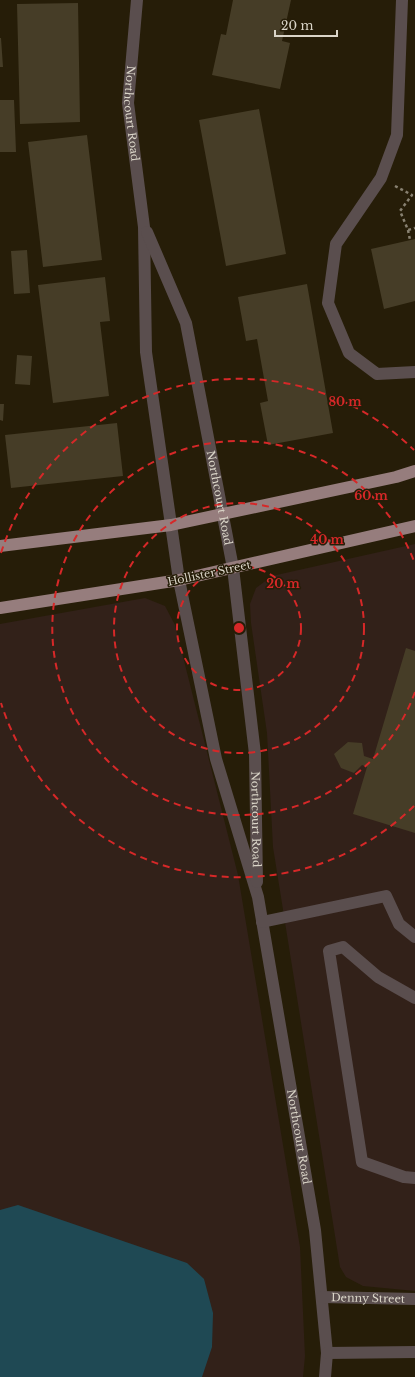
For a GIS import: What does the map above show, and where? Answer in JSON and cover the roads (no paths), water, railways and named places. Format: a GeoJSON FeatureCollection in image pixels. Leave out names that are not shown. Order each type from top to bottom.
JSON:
{"type":"FeatureCollection","features":[{"type":"Feature","properties":{"kind":"main road"},"geometry":{"type":"LineString","coordinates":[[0,546],[171,525],[415,471]]}},
{"type":"Feature","properties":{"kind":"main road","name":"Hollister Street"},"geometry":{"type":"LineString","coordinates":[[0,608],[179,580],[415,526]]}},
{"type":"Feature","properties":{"kind":"street","name":"Northcourt Road"},"geometry":{"type":"LineString","coordinates":[[137,0],[128,103],[144,227],[146,352],[179,580],[216,759],[258,897],[315,1230],[327,1352],[325,1377]]}},
{"type":"Feature","properties":{"kind":"street"},"geometry":{"type":"LineString","coordinates":[[402,0],[397,135],[381,178],[336,244],[328,303],[349,353],[377,374],[415,372]]}},
{"type":"Feature","properties":{"kind":"street","name":"Northcourt Road"},"geometry":{"type":"LineString","coordinates":[[144,227],[186,323],[233,568],[255,754],[258,897]]}},
{"type":"Feature","properties":{"kind":"street"},"geometry":{"type":"LineString","coordinates":[[262,922],[386,896],[399,924],[415,937]]}},
{"type":"Feature","properties":{"kind":"street"},"geometry":{"type":"LineString","coordinates":[[415,998],[378,977],[343,947],[329,951],[362,1162],[404,1177],[415,1178]]}},
{"type":"Feature","properties":{"kind":"street","name":"Denny Street"},"geometry":{"type":"LineString","coordinates":[[322,1297],[415,1299]]}},
{"type":"Feature","properties":{"kind":"street"},"geometry":{"type":"LineString","coordinates":[[327,1352],[415,1352]]}},
{"type":"Feature","properties":{"kind":"water"},"geometry":{"type":"Polygon","coordinates":[[[18,1205],[187,1263],[204,1279],[213,1313],[212,1347],[202,1377],[0,1377],[0,1210],[18,1205]]]}}]}
